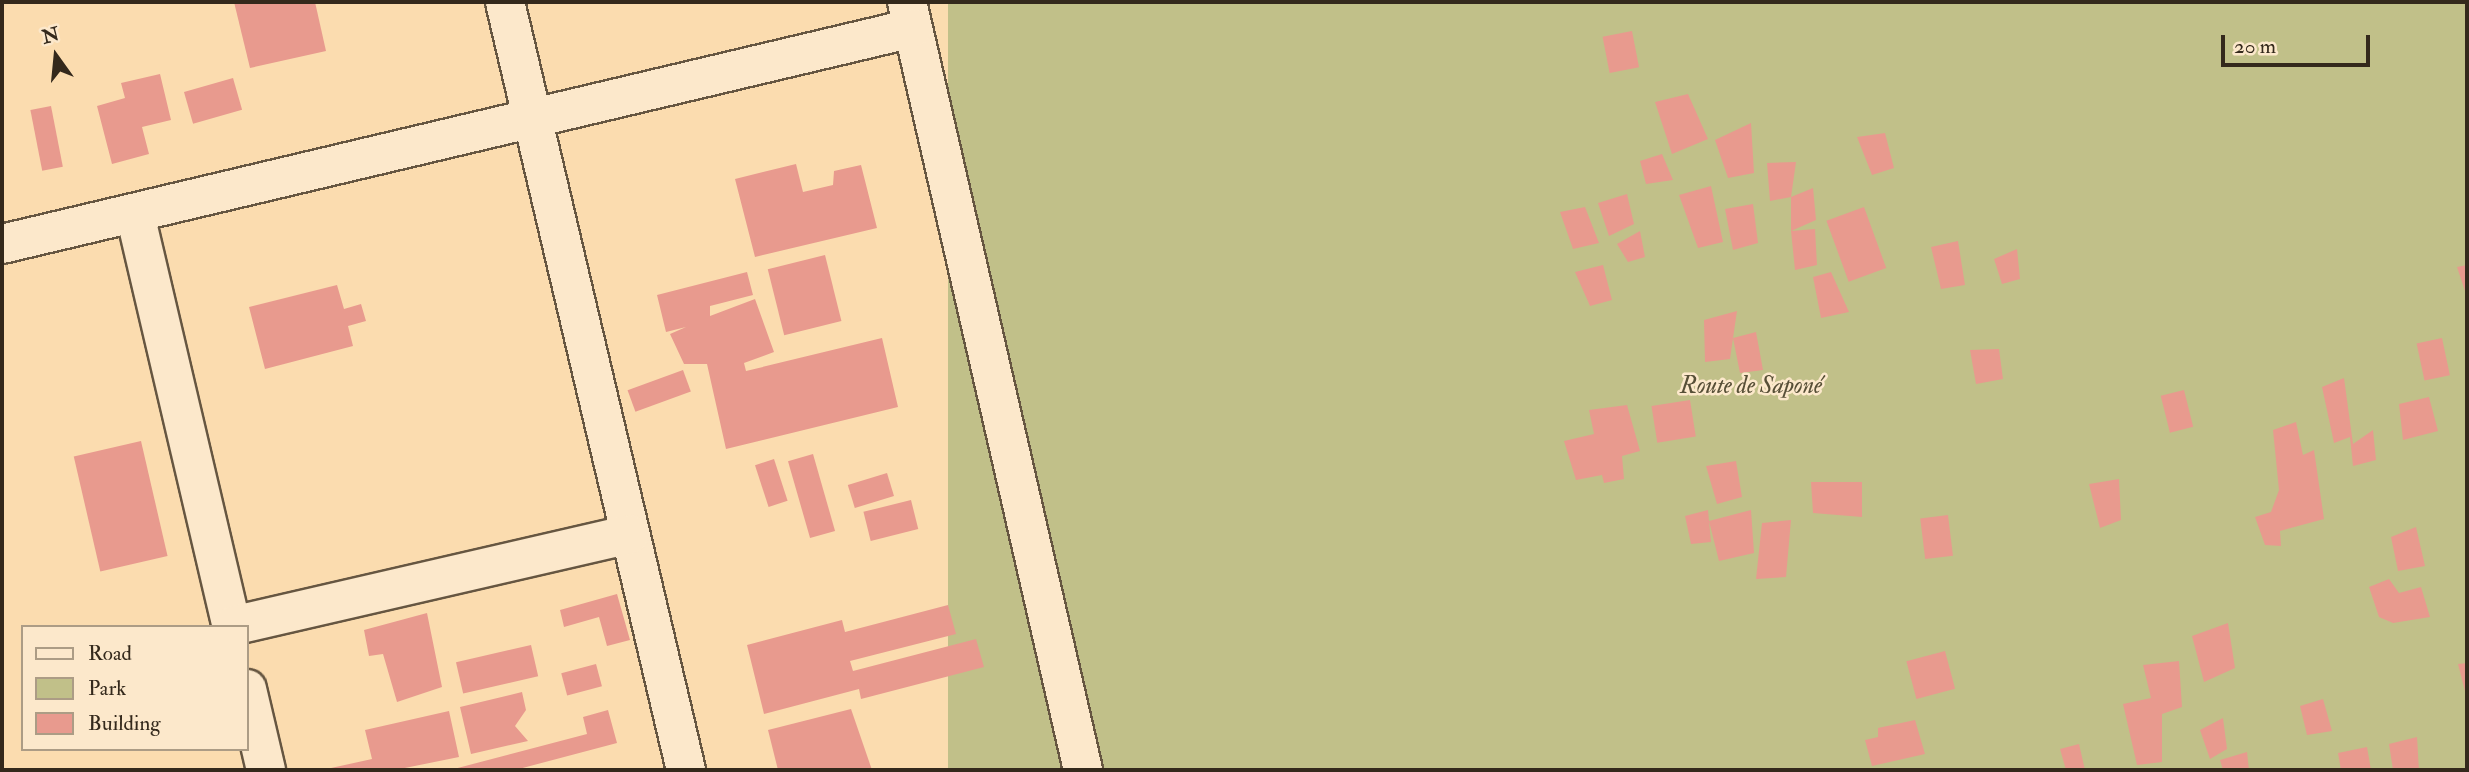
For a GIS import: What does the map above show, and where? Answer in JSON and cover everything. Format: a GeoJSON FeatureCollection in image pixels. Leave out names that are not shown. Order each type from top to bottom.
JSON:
{"type":"FeatureCollection","features":[{"type":"Feature","properties":{"kind":"street"},"geometry":{"type":"LineString","coordinates":[[505,2],[686,770]]}},
{"type":"Feature","properties":{"kind":"street"},"geometry":{"type":"LineString","coordinates":[[2,244],[533,122],[910,15],[1083,770]]}},
{"type":"Feature","properties":{"kind":"street"},"geometry":{"type":"LineString","coordinates":[[135,214],[232,625]]}},
{"type":"Feature","properties":{"kind":"street"},"geometry":{"type":"LineString","coordinates":[[236,625],[630,534]]}},
{"type":"Feature","properties":{"kind":"street"},"geometry":{"type":"LineString","coordinates":[[248,693],[266,770]]}},
{"type":"Feature","properties":{"kind":"green space","name":"Route de Saponé"},"geometry":{"type":"Polygon","coordinates":[[[948,2],[2467,2],[2467,770],[948,770],[948,2]]]}},
{"type":"Feature","properties":{"kind":"building"},"geometry":{"type":"Polygon","coordinates":[[[234,2],[315,2],[326,51],[250,68],[234,2]]]}},
{"type":"Feature","properties":{"kind":"building"},"geometry":{"type":"Polygon","coordinates":[[[1632,31],[1639,67],[1610,73],[1603,37],[1632,31]]]}},
{"type":"Feature","properties":{"kind":"building"},"geometry":{"type":"Polygon","coordinates":[[[160,74],[171,120],[142,127],[149,154],[112,164],[97,106],[125,98],[121,83],[160,74]]]}},
{"type":"Feature","properties":{"kind":"building"},"geometry":{"type":"Polygon","coordinates":[[[233,78],[242,110],[193,124],[184,92],[233,78]]]}},
{"type":"Feature","properties":{"kind":"building"},"geometry":{"type":"Polygon","coordinates":[[[1688,94],[1708,139],[1672,154],[1655,102],[1688,94]]]}},
{"type":"Feature","properties":{"kind":"building"},"geometry":{"type":"Polygon","coordinates":[[[51,106],[63,167],[42,171],[30,110],[51,106]]]}},
{"type":"Feature","properties":{"kind":"building"},"geometry":{"type":"Polygon","coordinates":[[[1751,123],[1754,173],[1728,178],[1715,140],[1751,123]]]}},
{"type":"Feature","properties":{"kind":"building"},"geometry":{"type":"Polygon","coordinates":[[[1885,133],[1894,168],[1872,175],[1857,137],[1885,133]]]}},
{"type":"Feature","properties":{"kind":"building"},"geometry":{"type":"Polygon","coordinates":[[[1662,154],[1673,180],[1646,184],[1640,161],[1662,154]]]}},
{"type":"Feature","properties":{"kind":"building"},"geometry":{"type":"Polygon","coordinates":[[[1796,162],[1791,197],[1770,201],[1767,163],[1796,162]]]}},
{"type":"Feature","properties":{"kind":"building"},"geometry":{"type":"Polygon","coordinates":[[[796,164],[803,192],[833,185],[834,171],[861,165],[877,228],[755,257],[735,179],[796,164]]]}},
{"type":"Feature","properties":{"kind":"building"},"geometry":{"type":"Polygon","coordinates":[[[1711,186],[1723,242],[1698,248],[1679,195],[1711,186]]]}},
{"type":"Feature","properties":{"kind":"building"},"geometry":{"type":"Polygon","coordinates":[[[1813,188],[1816,220],[1791,231],[1791,197],[1813,188]]]}},
{"type":"Feature","properties":{"kind":"building"},"geometry":{"type":"Polygon","coordinates":[[[1627,194],[1634,224],[1609,236],[1598,203],[1627,194]]]}},
{"type":"Feature","properties":{"kind":"building"},"geometry":{"type":"Polygon","coordinates":[[[1753,204],[1758,243],[1733,250],[1725,209],[1753,204]]]}},
{"type":"Feature","properties":{"kind":"building"},"geometry":{"type":"Polygon","coordinates":[[[1585,207],[1599,243],[1573,249],[1560,212],[1585,207]]]}},
{"type":"Feature","properties":{"kind":"building"},"geometry":{"type":"Polygon","coordinates":[[[1864,207],[1886,268],[1849,282],[1826,221],[1864,207]]]}},
{"type":"Feature","properties":{"kind":"building"},"geometry":{"type":"Polygon","coordinates":[[[1815,229],[1817,265],[1795,270],[1791,231],[1815,229]]]}},
{"type":"Feature","properties":{"kind":"building"},"geometry":{"type":"Polygon","coordinates":[[[1640,231],[1645,257],[1628,262],[1617,244],[1640,231]]]}},
{"type":"Feature","properties":{"kind":"building"},"geometry":{"type":"Polygon","coordinates":[[[1958,241],[1965,285],[1941,289],[1931,247],[1958,241]]]}},
{"type":"Feature","properties":{"kind":"building"},"geometry":{"type":"Polygon","coordinates":[[[2017,249],[2020,279],[2002,284],[1994,259],[2017,249]]]}},
{"type":"Feature","properties":{"kind":"building"},"geometry":{"type":"Polygon","coordinates":[[[825,255],[841,321],[784,335],[768,269],[825,255]]]}},
{"type":"Feature","properties":{"kind":"building"},"geometry":{"type":"Polygon","coordinates":[[[1603,265],[1612,300],[1590,306],[1575,272],[1603,265]]]}},
{"type":"Feature","properties":{"kind":"building"},"geometry":{"type":"Polygon","coordinates":[[[2467,265],[2467,297],[2457,267],[2467,265]]]}},
{"type":"Feature","properties":{"kind":"building"},"geometry":{"type":"Polygon","coordinates":[[[747,272],[753,295],[710,306],[710,316],[755,299],[774,352],[744,363],[746,371],[882,338],[898,407],[726,449],[707,364],[684,364],[670,334],[686,327],[666,332],[657,295],[747,272]]]}},
{"type":"Feature","properties":{"kind":"building"},"geometry":{"type":"Polygon","coordinates":[[[1831,272],[1849,312],[1821,318],[1813,277],[1831,272]]]}},
{"type":"Feature","properties":{"kind":"building"},"geometry":{"type":"Polygon","coordinates":[[[337,285],[344,309],[361,304],[366,321],[348,326],[353,346],[265,369],[249,307],[337,285]]]}},
{"type":"Feature","properties":{"kind":"building"},"geometry":{"type":"Polygon","coordinates":[[[1737,311],[1730,359],[1705,362],[1704,320],[1737,311]]]}},
{"type":"Feature","properties":{"kind":"building"},"geometry":{"type":"Polygon","coordinates":[[[1756,332],[1763,370],[1740,373],[1733,338],[1756,332]]]}},
{"type":"Feature","properties":{"kind":"building"},"geometry":{"type":"Polygon","coordinates":[[[2442,338],[2450,375],[2424,381],[2417,343],[2442,338]]]}},
{"type":"Feature","properties":{"kind":"building"},"geometry":{"type":"Polygon","coordinates":[[[1999,349],[2003,379],[1976,384],[1970,350],[1999,349]]]}},
{"type":"Feature","properties":{"kind":"building"},"geometry":{"type":"Polygon","coordinates":[[[683,370],[691,392],[635,412],[628,390],[683,370]]]}},
{"type":"Feature","properties":{"kind":"building"},"geometry":{"type":"Polygon","coordinates":[[[2344,378],[2353,444],[2373,430],[2376,460],[2353,466],[2350,437],[2334,443],[2322,387],[2344,378]]]}},
{"type":"Feature","properties":{"kind":"building"},"geometry":{"type":"Polygon","coordinates":[[[2184,390],[2193,427],[2170,433],[2161,396],[2184,390]]]}},
{"type":"Feature","properties":{"kind":"building"},"geometry":{"type":"Polygon","coordinates":[[[2429,397],[2438,431],[2403,440],[2399,404],[2429,397]]]}},
{"type":"Feature","properties":{"kind":"building"},"geometry":{"type":"Polygon","coordinates":[[[1690,400],[1696,437],[1657,443],[1651,406],[1690,400]]]}},
{"type":"Feature","properties":{"kind":"building"},"geometry":{"type":"Polygon","coordinates":[[[1627,405],[1640,451],[1622,456],[1624,479],[1604,483],[1602,475],[1576,480],[1564,441],[1594,434],[1589,410],[1627,405]]]}},
{"type":"Feature","properties":{"kind":"building"},"geometry":{"type":"Polygon","coordinates":[[[2296,422],[2303,455],[2314,450],[2324,519],[2280,531],[2281,546],[2265,545],[2255,517],[2271,512],[2279,490],[2273,430],[2296,422]]]}},
{"type":"Feature","properties":{"kind":"building"},"geometry":{"type":"Polygon","coordinates":[[[141,441],[168,556],[100,571],[74,457],[141,441]]]}},
{"type":"Feature","properties":{"kind":"building"},"geometry":{"type":"Polygon","coordinates":[[[813,454],[835,531],[810,538],[788,461],[813,454]]]}},
{"type":"Feature","properties":{"kind":"building"},"geometry":{"type":"Polygon","coordinates":[[[774,459],[788,501],[769,507],[755,465],[774,459]]]}},
{"type":"Feature","properties":{"kind":"building"},"geometry":{"type":"Polygon","coordinates":[[[1736,461],[1742,497],[1717,504],[1706,466],[1736,461]]]}},
{"type":"Feature","properties":{"kind":"building"},"geometry":{"type":"Polygon","coordinates":[[[887,473],[894,496],[855,508],[848,485],[887,473]]]}},
{"type":"Feature","properties":{"kind":"building"},"geometry":{"type":"Polygon","coordinates":[[[2119,479],[2121,520],[2100,528],[2089,484],[2119,479]]]}},
{"type":"Feature","properties":{"kind":"building"},"geometry":{"type":"Polygon","coordinates":[[[1811,482],[1862,482],[1862,517],[1813,513],[1811,482]]]}},
{"type":"Feature","properties":{"kind":"building"},"geometry":{"type":"Polygon","coordinates":[[[911,500],[918,529],[871,541],[863,512],[911,500]]]}},
{"type":"Feature","properties":{"kind":"building"},"geometry":{"type":"Polygon","coordinates":[[[1708,510],[1711,542],[1691,544],[1685,516],[1708,510]]]}},
{"type":"Feature","properties":{"kind":"building"},"geometry":{"type":"Polygon","coordinates":[[[1751,510],[1754,553],[1719,561],[1709,521],[1751,510]]]}},
{"type":"Feature","properties":{"kind":"building"},"geometry":{"type":"Polygon","coordinates":[[[1948,515],[1953,556],[1925,559],[1920,518],[1948,515]]]}},
{"type":"Feature","properties":{"kind":"building"},"geometry":{"type":"Polygon","coordinates":[[[1791,520],[1786,577],[1756,579],[1762,523],[1791,520]]]}},
{"type":"Feature","properties":{"kind":"building"},"geometry":{"type":"Polygon","coordinates":[[[2416,527],[2425,566],[2398,571],[2391,537],[2416,527]]]}},
{"type":"Feature","properties":{"kind":"building"},"geometry":{"type":"Polygon","coordinates":[[[2389,579],[2399,593],[2421,587],[2430,617],[2393,623],[2379,617],[2369,587],[2389,579]]]}},
{"type":"Feature","properties":{"kind":"building"},"geometry":{"type":"Polygon","coordinates":[[[617,594],[630,640],[607,646],[599,617],[564,627],[560,610],[617,594]]]}},
{"type":"Feature","properties":{"kind":"building"},"geometry":{"type":"Polygon","coordinates":[[[948,605],[956,634],[850,661],[853,671],[976,639],[984,667],[861,699],[859,689],[764,714],[747,645],[842,620],[845,632],[948,605]]]}},
{"type":"Feature","properties":{"kind":"building"},"geometry":{"type":"Polygon","coordinates":[[[427,613],[442,687],[397,702],[383,654],[369,656],[364,630],[427,613]]]}},
{"type":"Feature","properties":{"kind":"building"},"geometry":{"type":"Polygon","coordinates":[[[2228,623],[2235,668],[2204,682],[2192,636],[2228,623]]]}},
{"type":"Feature","properties":{"kind":"building"},"geometry":{"type":"Polygon","coordinates":[[[531,645],[538,676],[463,694],[456,662],[531,645]]]}},
{"type":"Feature","properties":{"kind":"building"},"geometry":{"type":"Polygon","coordinates":[[[1945,651],[1955,689],[1916,699],[1906,661],[1945,651]]]}},
{"type":"Feature","properties":{"kind":"building"},"geometry":{"type":"Polygon","coordinates":[[[2179,661],[2182,707],[2162,714],[2162,762],[2137,765],[2123,704],[2151,698],[2143,665],[2179,661]]]}},
{"type":"Feature","properties":{"kind":"building"},"geometry":{"type":"Polygon","coordinates":[[[2467,663],[2467,695],[2466,695],[2458,664],[2467,663]]]}},
{"type":"Feature","properties":{"kind":"building"},"geometry":{"type":"Polygon","coordinates":[[[596,664],[602,686],[567,696],[561,673],[596,664]]]}},
{"type":"Feature","properties":{"kind":"building"},"geometry":{"type":"Polygon","coordinates":[[[522,692],[526,710],[515,726],[528,741],[471,754],[460,707],[522,692]]]}},
{"type":"Feature","properties":{"kind":"building"},"geometry":{"type":"Polygon","coordinates":[[[2323,699],[2332,731],[2307,735],[2300,706],[2323,699]]]}},
{"type":"Feature","properties":{"kind":"building"},"geometry":{"type":"Polygon","coordinates":[[[851,709],[872,770],[778,770],[768,730],[851,709]]]}},
{"type":"Feature","properties":{"kind":"building"},"geometry":{"type":"Polygon","coordinates":[[[608,710],[617,743],[515,770],[450,770],[587,734],[583,717],[608,710]]]}},
{"type":"Feature","properties":{"kind":"building"},"geometry":{"type":"Polygon","coordinates":[[[449,711],[459,757],[395,770],[322,770],[372,759],[365,730],[449,711]]]}},
{"type":"Feature","properties":{"kind":"building"},"geometry":{"type":"Polygon","coordinates":[[[2223,718],[2227,749],[2210,759],[2200,730],[2223,718]]]}},
{"type":"Feature","properties":{"kind":"building"},"geometry":{"type":"Polygon","coordinates":[[[1915,720],[1925,754],[1872,766],[1865,740],[1878,737],[1878,728],[1915,720]]]}},
{"type":"Feature","properties":{"kind":"building"},"geometry":{"type":"Polygon","coordinates":[[[2417,737],[2419,770],[2393,770],[2389,744],[2417,737]]]}},
{"type":"Feature","properties":{"kind":"building"},"geometry":{"type":"Polygon","coordinates":[[[2079,744],[2085,770],[2066,770],[2060,749],[2079,744]]]}},
{"type":"Feature","properties":{"kind":"building"},"geometry":{"type":"Polygon","coordinates":[[[2367,747],[2371,770],[2341,770],[2338,753],[2367,747]]]}},
{"type":"Feature","properties":{"kind":"building"},"geometry":{"type":"Polygon","coordinates":[[[2247,752],[2249,770],[2223,770],[2220,760],[2247,752]]]}}]}
